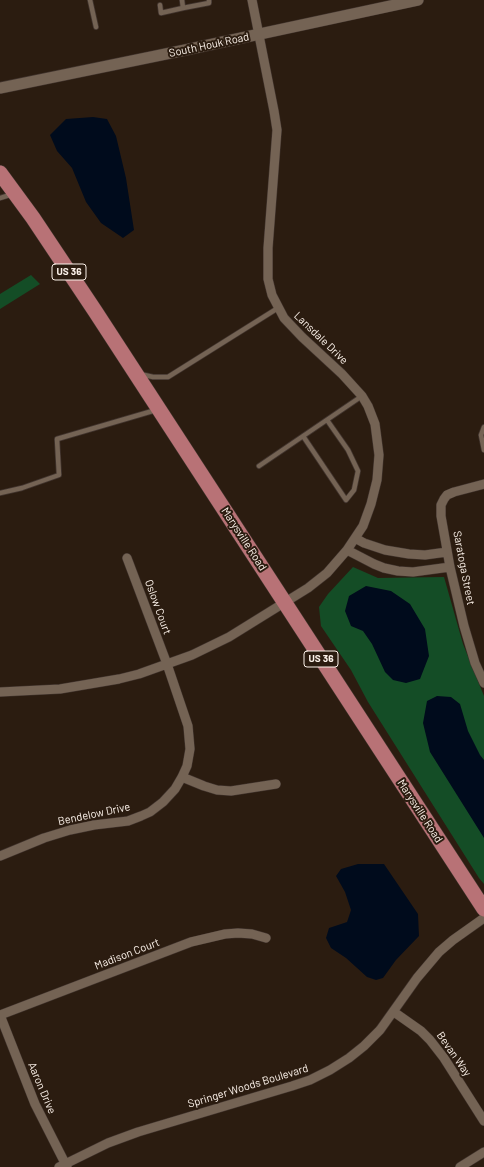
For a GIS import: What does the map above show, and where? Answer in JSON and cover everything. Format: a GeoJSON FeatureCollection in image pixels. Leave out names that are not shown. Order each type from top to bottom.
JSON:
{"type":"FeatureCollection","features":[{"type":"Feature","properties":{"kind":"highway","name":"Marysville Road"},"geometry":{"type":"LineString","coordinates":[[0,173],[46,238],[159,409],[484,909]]}},
{"type":"Feature","properties":{"kind":"street","name":"Lansdale Drive"},"geometry":{"type":"LineString","coordinates":[[0,692],[30,692],[85,686],[119,679],[192,655],[229,637],[308,588],[326,573],[348,550],[363,526],[378,480],[379,455],[375,424],[368,406],[362,396],[342,374],[284,318],[272,295],[268,279],[267,266],[277,130],[260,34],[252,0]]}},
{"type":"Feature","properties":{"kind":"street","name":"South Houk Road"},"geometry":{"type":"LineString","coordinates":[[0,88],[418,0]]}},
{"type":"Feature","properties":{"kind":"street","name":"Saratoga Street"},"geometry":{"type":"LineString","coordinates":[[484,484],[447,495],[441,505],[441,516],[447,552],[464,626],[475,664],[484,683]]}},
{"type":"Feature","properties":{"kind":"street"},"geometry":{"type":"LineString","coordinates":[[355,538],[364,543],[385,550],[409,554],[425,555],[447,552]]}},
{"type":"Feature","properties":{"kind":"street"},"geometry":{"type":"LineString","coordinates":[[348,550],[374,564],[398,571],[413,572],[450,567]]}},
{"type":"Feature","properties":{"kind":"street","name":"Oslow Court"},"geometry":{"type":"LineString","coordinates":[[127,558],[167,664]]}},
{"type":"Feature","properties":{"kind":"street","name":"Bendelow Drive"},"geometry":{"type":"LineString","coordinates":[[0,856],[44,838],[70,830],[128,820],[141,816],[150,812],[163,802],[175,789],[187,766],[190,749],[188,726],[167,664]]}},
{"type":"Feature","properties":{"kind":"street"},"geometry":{"type":"LineString","coordinates":[[182,777],[204,786],[224,791],[236,791],[276,784]]}},
{"type":"Feature","properties":{"kind":"street","name":"Springer Woods Boulevard"},"geometry":{"type":"LineString","coordinates":[[64,1166],[108,1143],[138,1132],[310,1080],[330,1070],[364,1046],[380,1030],[417,978],[439,952],[484,918]]}},
{"type":"Feature","properties":{"kind":"street","name":"Madison Court"},"geometry":{"type":"LineString","coordinates":[[0,1015],[191,942],[224,934],[238,933],[252,934],[266,938]]}},
{"type":"Feature","properties":{"kind":"street","name":"Bevan Way"},"geometry":{"type":"LineString","coordinates":[[394,1012],[421,1031],[430,1040],[444,1058],[484,1121]]}},
{"type":"Feature","properties":{"kind":"street","name":"Aaron Drive"},"geometry":{"type":"LineString","coordinates":[[0,1015],[35,1104],[64,1166]]}},
{"type":"Feature","properties":{"kind":"street"},"geometry":{"type":"LineString","coordinates":[[460,1167],[484,1152]]}},
{"type":"Feature","properties":{"kind":"lane"},"geometry":{"type":"LineString","coordinates":[[90,0],[96,27]]}},
{"type":"Feature","properties":{"kind":"lane"},"geometry":{"type":"LineString","coordinates":[[182,0],[183,8]]}},
{"type":"Feature","properties":{"kind":"lane"},"geometry":{"type":"LineString","coordinates":[[160,5],[161,13],[209,3],[209,0]]}},
{"type":"Feature","properties":{"kind":"lane"},"geometry":{"type":"LineString","coordinates":[[0,198],[15,193]]}},
{"type":"Feature","properties":{"kind":"lane"},"geometry":{"type":"LineString","coordinates":[[135,373],[153,377],[168,377],[278,308]]}},
{"type":"Feature","properties":{"kind":"lane"},"geometry":{"type":"LineString","coordinates":[[259,466],[362,396]]}},
{"type":"Feature","properties":{"kind":"lane"},"geometry":{"type":"LineString","coordinates":[[0,493],[22,488],[59,475],[58,439],[159,409]]}},
{"type":"Feature","properties":{"kind":"lane"},"geometry":{"type":"LineString","coordinates":[[303,436],[346,500],[354,490],[358,471],[348,450],[327,420]]}},
{"type":"Feature","properties":{"kind":"lane"},"geometry":{"type":"LineString","coordinates":[[484,427],[481,435],[484,450]]}},
{"type":"Feature","properties":{"kind":"green space"},"geometry":{"type":"Polygon","coordinates":[[[31,275],[40,284],[0,309],[0,294],[31,275]]]}},
{"type":"Feature","properties":{"kind":"green space"},"geometry":{"type":"Polygon","coordinates":[[[353,567],[378,578],[444,577],[463,644],[484,696],[484,884],[368,702],[351,670],[321,626],[319,607],[328,594],[353,567]]]}},
{"type":"Feature","properties":{"kind":"water"},"geometry":{"type":"Polygon","coordinates":[[[93,117],[107,119],[116,136],[126,178],[134,230],[123,238],[101,223],[86,202],[72,168],[57,151],[50,135],[66,119],[93,117]]]}},
{"type":"Feature","properties":{"kind":"water"},"geometry":{"type":"Polygon","coordinates":[[[366,586],[391,591],[410,604],[425,629],[429,656],[420,679],[406,683],[393,680],[385,672],[372,644],[363,631],[351,626],[345,611],[349,596],[366,586]]]}},
{"type":"Feature","properties":{"kind":"water"},"geometry":{"type":"Polygon","coordinates":[[[437,696],[451,697],[460,704],[468,731],[484,760],[484,838],[430,752],[423,723],[427,701],[437,696]]]}},
{"type":"Feature","properties":{"kind":"water"},"geometry":{"type":"Polygon","coordinates":[[[358,864],[384,864],[418,914],[419,936],[396,960],[383,978],[376,980],[367,977],[346,958],[331,948],[326,938],[329,928],[347,922],[351,910],[345,892],[336,876],[341,869],[358,864]]]}}]}
